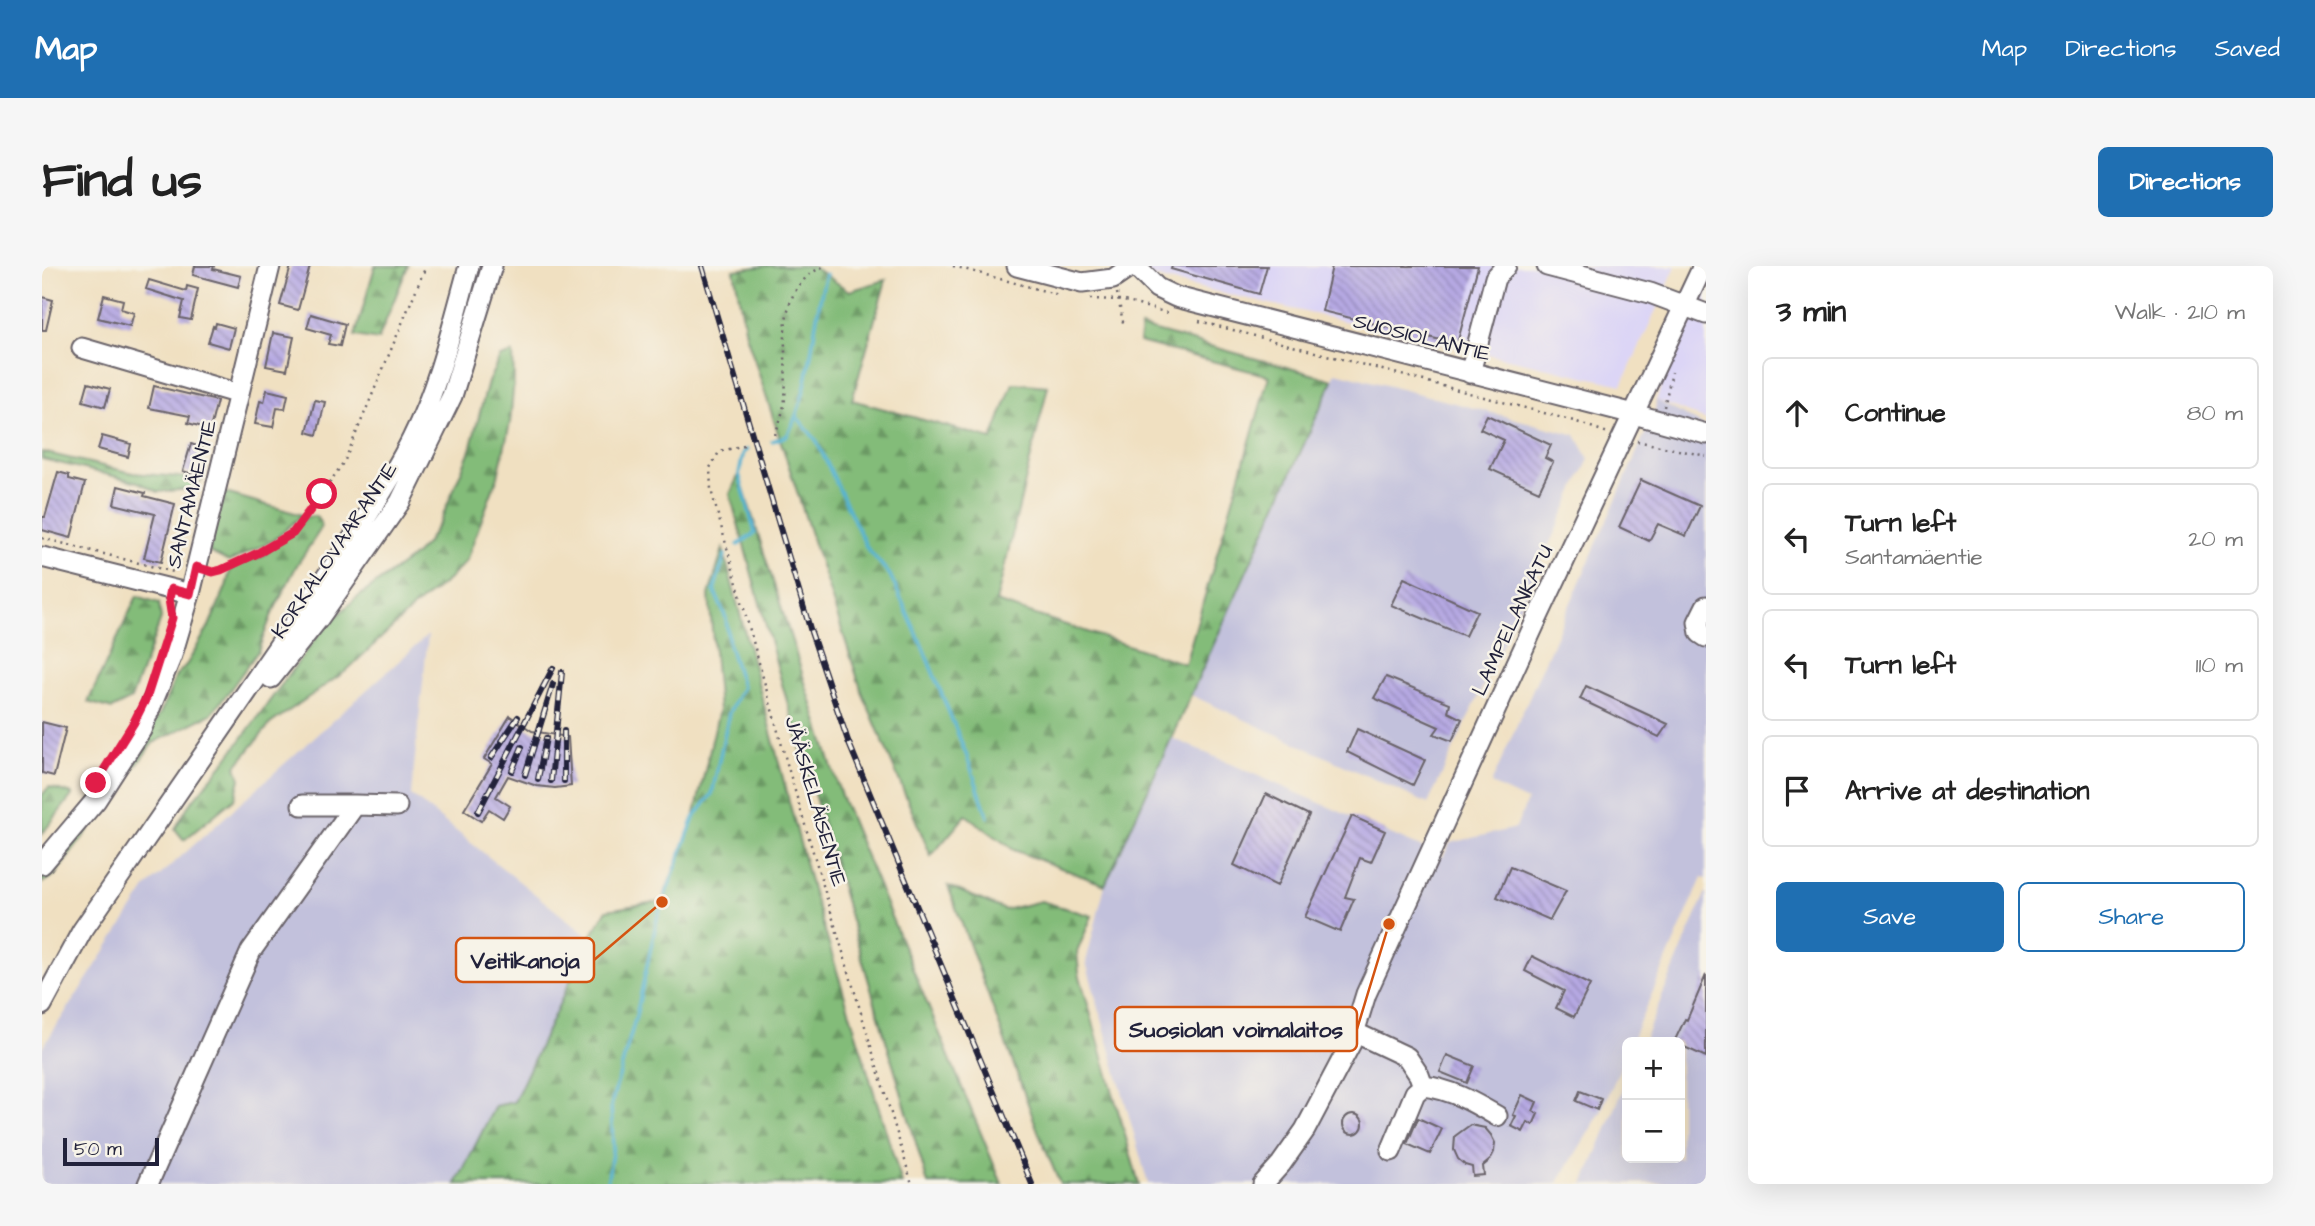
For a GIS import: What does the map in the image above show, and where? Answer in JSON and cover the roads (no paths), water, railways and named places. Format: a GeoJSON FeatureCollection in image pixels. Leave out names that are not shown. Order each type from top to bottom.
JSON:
{"type":"FeatureCollection","features":[{"type":"Feature","properties":{"kind":"street","name":"SANTAMÄENTIE"},"geometry":{"type":"LineString","coordinates":[[42,864],[96,800],[141,730],[172,655],[190,594],[270,266]]}},
{"type":"Feature","properties":{"kind":"street","name":"KORKALOVAARANTIE"},"geometry":{"type":"LineString","coordinates":[[42,1005],[82,931],[351,541],[412,439],[433,389],[469,266]]}},
{"type":"Feature","properties":{"kind":"street","name":"KORKALOVAARANTIE"},"geometry":{"type":"LineString","coordinates":[[202,758],[220,744],[319,618],[400,502],[452,396],[492,266]]}},
{"type":"Feature","properties":{"kind":"street","name":"SUOSIOLANTIE"},"geometry":{"type":"LineString","coordinates":[[1017,266],[1082,283],[1113,279],[1134,266],[1157,288],[1176,297],[1706,434]]}},
{"type":"Feature","properties":{"kind":"street"},"geometry":{"type":"LineString","coordinates":[[1470,373],[1495,278],[1506,266]]}},
{"type":"Feature","properties":{"kind":"street"},"geometry":{"type":"LineString","coordinates":[[1547,266],[1650,293],[1706,314]]}},
{"type":"Feature","properties":{"kind":"street","name":"LAMPELANKATU"},"geometry":{"type":"LineString","coordinates":[[1263,1184],[1305,1130],[1351,1043],[1366,994],[1535,621],[1703,266]]}},
{"type":"Feature","properties":{"kind":"street"},"geometry":{"type":"LineString","coordinates":[[82,348],[239,394]]}},
{"type":"Feature","properties":{"kind":"street"},"geometry":{"type":"LineString","coordinates":[[42,557],[190,594]]}},
{"type":"Feature","properties":{"kind":"street"},"geometry":{"type":"LineString","coordinates":[[1706,606],[1698,628],[1706,637]]}},
{"type":"Feature","properties":{"kind":"street"},"geometry":{"type":"LineString","coordinates":[[302,805],[397,806]]}},
{"type":"Feature","properties":{"kind":"street"},"geometry":{"type":"LineString","coordinates":[[148,1184],[251,951],[355,805]]}},
{"type":"Feature","properties":{"kind":"street"},"geometry":{"type":"LineString","coordinates":[[1354,1032],[1407,1057],[1423,1086]]}},
{"type":"Feature","properties":{"kind":"street"},"geometry":{"type":"LineString","coordinates":[[1391,1151],[1415,1093],[1423,1086],[1461,1095],[1497,1116]]}},
{"type":"Feature","properties":{"kind":"waterway"},"geometry":{"type":"LineString","coordinates":[[772,441],[787,436],[796,417],[807,377],[826,274]]}},
{"type":"Feature","properties":{"kind":"waterway"},"geometry":{"type":"LineString","coordinates":[[797,417],[816,440],[867,548],[890,575],[966,754],[988,817]]}},
{"type":"Feature","properties":{"kind":"waterway"},"geometry":{"type":"LineString","coordinates":[[738,545],[755,533],[739,474],[744,451],[747,450]]}},
{"type":"Feature","properties":{"kind":"waterway"},"geometry":{"type":"LineString","coordinates":[[607,1184],[613,1146],[611,1105],[636,1016],[658,915],[694,818],[712,794],[729,713],[742,687],[729,645],[726,618],[714,590],[725,555]]}},
{"type":"Feature","properties":{"kind":"railway"},"geometry":{"type":"LineString","coordinates":[[702,266],[811,632],[848,741],[1032,1184]]}},
{"type":"Feature","properties":{"kind":"railway"},"geometry":{"type":"LineString","coordinates":[[478,812],[553,668]]}},
{"type":"Feature","properties":{"kind":"railway"},"geometry":{"type":"LineString","coordinates":[[551,781],[562,672]]}},
{"type":"Feature","properties":{"kind":"railway"},"geometry":{"type":"LineString","coordinates":[[525,775],[553,684]]}},
{"type":"Feature","properties":{"kind":"railway"},"geometry":{"type":"LineString","coordinates":[[491,758],[518,717]]}},
{"type":"Feature","properties":{"kind":"railway"},"geometry":{"type":"LineString","coordinates":[[564,731],[564,781]]}},
{"type":"Feature","properties":{"kind":"railway"},"geometry":{"type":"LineString","coordinates":[[538,779],[546,738]]}},
{"type":"Feature","properties":{"kind":"railway"},"geometry":{"type":"LineString","coordinates":[[512,771],[522,747]]}},
{"type":"Feature","properties":{"kind":"place","name":"Veitikanoja"},"geometry":{"type":"Point","coordinates":[662,902]}},
{"type":"Feature","properties":{"kind":"place","name":"Suosiolan voimalaitos"},"geometry":{"type":"Point","coordinates":[1389,924]}}]}
